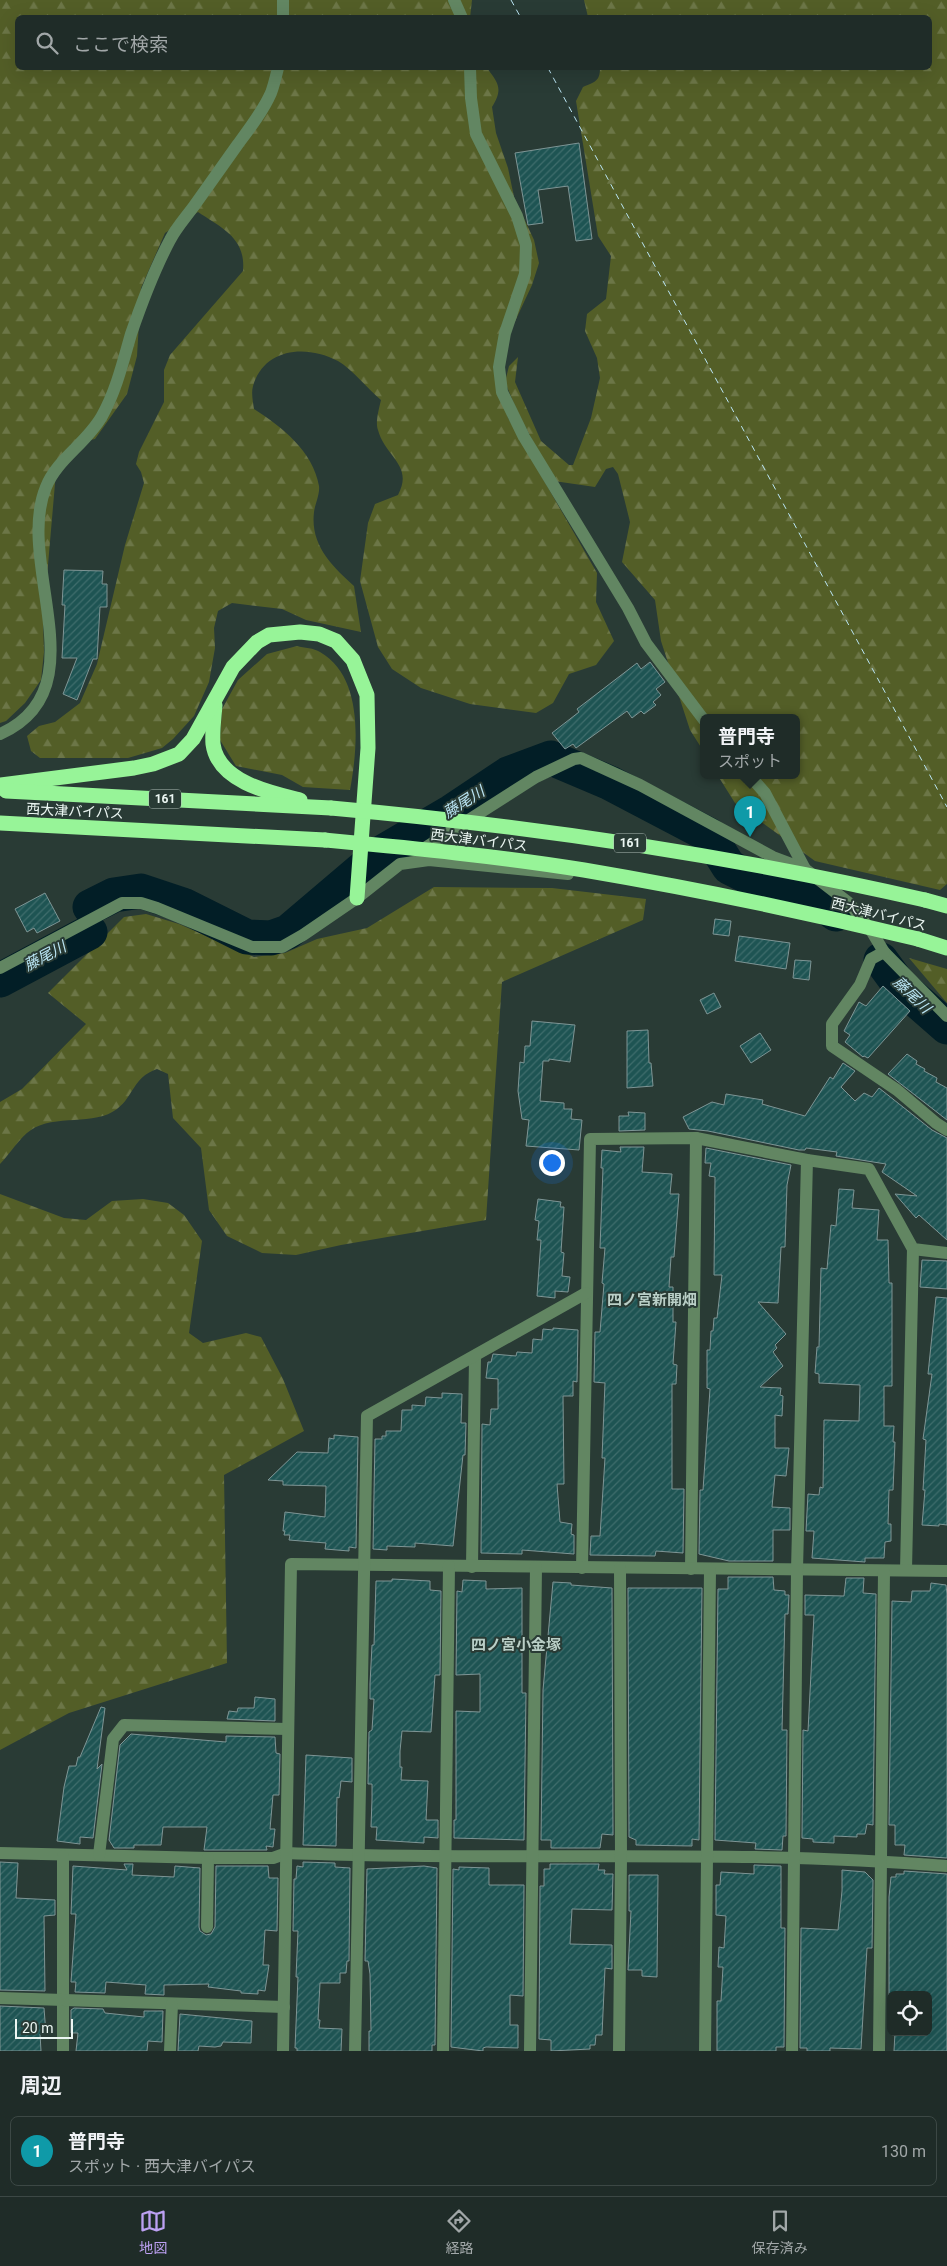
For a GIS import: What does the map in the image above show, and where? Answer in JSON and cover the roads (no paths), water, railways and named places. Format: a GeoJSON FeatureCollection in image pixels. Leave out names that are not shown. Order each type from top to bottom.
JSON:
{"type":"FeatureCollection","features":[{"type":"Feature","properties":{"kind":"highway"},"geometry":{"type":"LineString","coordinates":[[0,785],[153,764],[179,754],[193,739],[233,667],[257,642],[269,635],[300,632],[319,634],[336,641],[354,660],[367,695],[368,748],[357,894]]}},
{"type":"Feature","properties":{"kind":"highway"},"geometry":{"type":"LineString","coordinates":[[215,702],[213,746],[223,767],[246,784],[266,792],[331,808]]}},
{"type":"Feature","properties":{"kind":"highway","name":"西大津バイパス"},"geometry":{"type":"LineString","coordinates":[[0,791],[331,808],[588,836],[768,866],[947,906]]}},
{"type":"Feature","properties":{"kind":"highway","name":"西大津バイパス"},"geometry":{"type":"LineString","coordinates":[[0,823],[325,840],[490,857],[583,870],[753,901],[918,939],[947,948]]}},
{"type":"Feature","properties":{"kind":"street"},"geometry":{"type":"LineString","coordinates":[[283,0],[283,15]]}},
{"type":"Feature","properties":{"kind":"street"},"geometry":{"type":"LineString","coordinates":[[454,0],[461,15]]}},
{"type":"Feature","properties":{"kind":"street"},"geometry":{"type":"LineString","coordinates":[[0,734],[14,727],[34,711],[44,691],[49,673],[51,651],[39,534],[40,508],[45,488],[54,473],[91,433],[102,416],[114,390],[151,280],[171,238],[257,118],[271,93],[277,70]]}},
{"type":"Feature","properties":{"kind":"street"},"geometry":{"type":"LineString","coordinates":[[470,70],[471,98],[476,134],[517,216],[526,245],[525,274],[504,342],[499,367],[502,392],[524,437],[628,608],[646,643],[700,715]]}},
{"type":"Feature","properties":{"kind":"street"},"geometry":{"type":"LineString","coordinates":[[0,968],[122,903],[141,903],[157,908],[252,947],[282,946],[303,935],[400,864],[536,776],[574,759],[582,758],[616,773],[773,858],[805,869],[849,903],[868,927],[884,952],[947,1016]]}},
{"type":"Feature","properties":{"kind":"street"},"geometry":{"type":"LineString","coordinates":[[753,779],[765,793],[805,869]]}},
{"type":"Feature","properties":{"kind":"street"},"geometry":{"type":"LineString","coordinates":[[400,864],[429,860],[622,880],[828,923],[868,927]]}},
{"type":"Feature","properties":{"kind":"street"},"geometry":{"type":"LineString","coordinates":[[884,952],[870,959],[860,985],[832,1024],[832,1046],[897,1090],[947,1130]]}},
{"type":"Feature","properties":{"kind":"street"},"geometry":{"type":"LineString","coordinates":[[691,1569],[696,1138]]}},
{"type":"Feature","properties":{"kind":"street"},"geometry":{"type":"LineString","coordinates":[[582,1568],[590,1139],[696,1138],[807,1160],[869,1169],[913,1248],[906,1570]]}},
{"type":"Feature","properties":{"kind":"street"},"geometry":{"type":"LineString","coordinates":[[792,2051],[797,1570],[807,1160]]}},
{"type":"Feature","properties":{"kind":"street"},"geometry":{"type":"LineString","coordinates":[[913,1248],[947,1253]]}},
{"type":"Feature","properties":{"kind":"street"},"geometry":{"type":"LineString","coordinates":[[355,2051],[367,1416],[586,1293]]}},
{"type":"Feature","properties":{"kind":"street"},"geometry":{"type":"LineString","coordinates":[[472,1567],[475,1357]]}},
{"type":"Feature","properties":{"kind":"street"},"geometry":{"type":"LineString","coordinates":[[283,2051],[291,1564],[947,1572]]}},
{"type":"Feature","properties":{"kind":"street"},"geometry":{"type":"LineString","coordinates":[[443,2051],[449,1566]]}},
{"type":"Feature","properties":{"kind":"street"},"geometry":{"type":"LineString","coordinates":[[530,2051],[536,1567]]}},
{"type":"Feature","properties":{"kind":"street"},"geometry":{"type":"LineString","coordinates":[[619,2051],[621,1858],[620,1568]]}},
{"type":"Feature","properties":{"kind":"street"},"geometry":{"type":"LineString","coordinates":[[705,2051],[710,1569]]}},
{"type":"Feature","properties":{"kind":"street"},"geometry":{"type":"LineString","coordinates":[[879,2051],[884,1571]]}},
{"type":"Feature","properties":{"kind":"street"},"geometry":{"type":"LineString","coordinates":[[99,1855],[113,1739],[124,1725],[288,1730]]}},
{"type":"Feature","properties":{"kind":"street"},"geometry":{"type":"LineString","coordinates":[[0,1853],[208,1858],[272,1858],[287,1853],[358,1856],[533,1858],[793,1858],[881,1861],[947,1866]]}},
{"type":"Feature","properties":{"kind":"street"},"geometry":{"type":"LineString","coordinates":[[63,1856],[63,2051]]}},
{"type":"Feature","properties":{"kind":"street"},"geometry":{"type":"LineString","coordinates":[[207,1927],[208,1858]]}},
{"type":"Feature","properties":{"kind":"street"},"geometry":{"type":"LineString","coordinates":[[0,1998],[284,2007]]}},
{"type":"Feature","properties":{"kind":"street"},"geometry":{"type":"LineString","coordinates":[[170,2051],[172,2004]]}},
{"type":"Feature","properties":{"kind":"waterway","name":"藤尾川"},"geometry":{"type":"LineString","coordinates":[[90,907],[114,895],[141,891],[183,905],[247,937],[271,938],[288,932],[381,853],[451,812],[508,774],[551,758],[610,783],[709,835],[729,867],[757,881],[807,893],[836,914]]}},
{"type":"Feature","properties":{"kind":"waterway","name":"藤尾川"},"geometry":{"type":"LineString","coordinates":[[0,980],[90,932]]}},
{"type":"Feature","properties":{"kind":"waterway","name":"藤尾川"},"geometry":{"type":"LineString","coordinates":[[881,960],[900,986],[947,1027]]}},
{"type":"Feature","properties":{"kind":"place","name":"普門寺"},"geometry":{"type":"Point","coordinates":[750,837]}},
{"type":"Feature","properties":{"kind":"district","name":"四ノ宮新開畑"},"geometry":{"type":"Point","coordinates":[652,1300]}},
{"type":"Feature","properties":{"kind":"district","name":"四ノ宮小金塚"},"geometry":{"type":"Point","coordinates":[516,1645]}}]}
